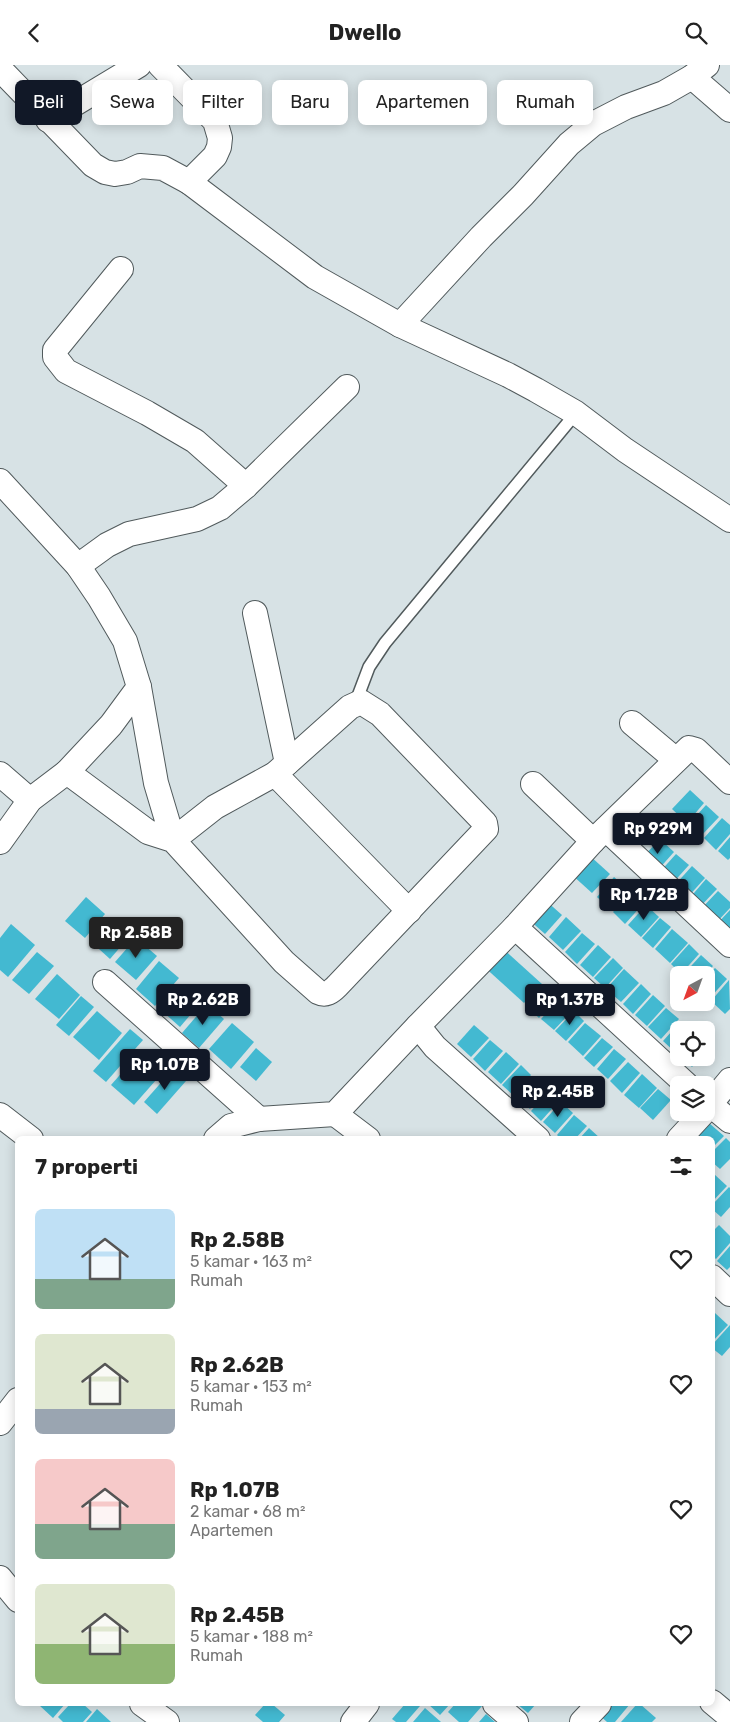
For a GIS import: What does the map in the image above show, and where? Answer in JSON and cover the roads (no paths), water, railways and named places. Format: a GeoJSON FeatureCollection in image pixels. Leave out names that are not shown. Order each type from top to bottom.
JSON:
{"type":"FeatureCollection","features":[{"type":"Feature","properties":{"kind":"street"},"geometry":{"type":"LineString","coordinates":[[82,99],[139,65]]}},
{"type":"Feature","properties":{"kind":"street"},"geometry":{"type":"LineString","coordinates":[[160,65],[215,121],[220,138],[220,147],[216,156],[189,182]]}},
{"type":"Feature","properties":{"kind":"street"},"geometry":{"type":"LineString","coordinates":[[0,69],[15,85]]}},
{"type":"Feature","properties":{"kind":"street"},"geometry":{"type":"LineString","coordinates":[[400,325],[570,144],[593,124],[626,107],[664,93],[699,71],[730,110]]}},
{"type":"Feature","properties":{"kind":"street"},"geometry":{"type":"LineString","coordinates":[[53,125],[93,165],[105,172],[116,174],[127,172],[140,166],[150,167],[163,169],[189,182],[315,277],[400,325],[508,375],[576,413],[625,450],[730,520]]}},
{"type":"Feature","properties":{"kind":"street"},"geometry":{"type":"LineString","coordinates":[[121,269],[55,350],[55,357],[66,371],[147,413],[195,441],[246,485]]}},
{"type":"Feature","properties":{"kind":"street"},"geometry":{"type":"LineString","coordinates":[[78,566],[107,545],[130,535],[196,519],[220,508],[347,387]]}},
{"type":"Feature","properties":{"kind":"street"},"geometry":{"type":"LineString","coordinates":[[0,481],[78,566],[100,597],[125,641],[139,687],[156,783],[173,840],[284,962],[318,993],[323,995],[329,993],[337,986],[485,831],[486,825],[380,714],[361,701],[355,703],[281,768],[215,807],[173,840]]}},
{"type":"Feature","properties":{"kind":"street"},"geometry":{"type":"LineString","coordinates":[[255,613],[281,768],[409,911]]}},
{"type":"Feature","properties":{"kind":"street"},"geometry":{"type":"LineString","coordinates":[[0,842],[30,799],[67,772],[111,725],[139,687]]}},
{"type":"Feature","properties":{"kind":"street"},"geometry":{"type":"LineString","coordinates":[[632,723],[676,760]]}},
{"type":"Feature","properties":{"kind":"street"},"geometry":{"type":"LineString","coordinates":[[335,1114],[515,927],[599,835],[689,747],[696,750],[730,782]]}},
{"type":"Feature","properties":{"kind":"street"},"geometry":{"type":"LineString","coordinates":[[67,772],[148,832],[173,840]]}},
{"type":"Feature","properties":{"kind":"street"},"geometry":{"type":"LineString","coordinates":[[0,773],[30,799]]}},
{"type":"Feature","properties":{"kind":"street"},"geometry":{"type":"LineString","coordinates":[[533,784],[599,835],[730,945]]}},
{"type":"Feature","properties":{"kind":"street"},"geometry":{"type":"LineString","coordinates":[[515,927],[677,1076]]}},
{"type":"Feature","properties":{"kind":"street"},"geometry":{"type":"LineString","coordinates":[[105,981],[259,1119]]}},
{"type":"Feature","properties":{"kind":"street"},"geometry":{"type":"LineString","coordinates":[[418,1026],[435,1047],[535,1136]]}},
{"type":"Feature","properties":{"kind":"street"},"geometry":{"type":"LineString","coordinates":[[715,1097],[730,1080]]}},
{"type":"Feature","properties":{"kind":"street"},"geometry":{"type":"LineString","coordinates":[[715,1112],[730,1121]]}},
{"type":"Feature","properties":{"kind":"street"},"geometry":{"type":"LineString","coordinates":[[230,1134],[259,1119],[335,1114],[364,1136]]}},
{"type":"Feature","properties":{"kind":"street"},"geometry":{"type":"LineString","coordinates":[[0,1115],[27,1136]]}},
{"type":"Feature","properties":{"kind":"street"},"geometry":{"type":"LineString","coordinates":[[682,1136],[694,1121]]}},
{"type":"Feature","properties":{"kind":"street"},"geometry":{"type":"LineString","coordinates":[[715,1280],[730,1294]]}},
{"type":"Feature","properties":{"kind":"street"},"geometry":{"type":"LineString","coordinates":[[0,1423],[15,1404]]}},
{"type":"Feature","properties":{"kind":"street"},"geometry":{"type":"LineString","coordinates":[[0,1578],[15,1596]]}},
{"type":"Feature","properties":{"kind":"street"},"geometry":{"type":"LineString","coordinates":[[715,1704],[730,1717]]}},
{"type":"Feature","properties":{"kind":"street"},"geometry":{"type":"LineString","coordinates":[[145,1706],[167,1722]]}},
{"type":"Feature","properties":{"kind":"street"},"geometry":{"type":"LineString","coordinates":[[353,1722],[365,1706]]}},
{"type":"Feature","properties":{"kind":"street"},"geometry":{"type":"LineString","coordinates":[[497,1706],[516,1722]]}},
{"type":"Feature","properties":{"kind":"street"},"geometry":{"type":"LineString","coordinates":[[582,1722],[597,1706]]}},
{"type":"Feature","properties":{"kind":"lane"},"geometry":{"type":"LineString","coordinates":[[355,703],[369,667],[385,643],[576,413]]}}]}
